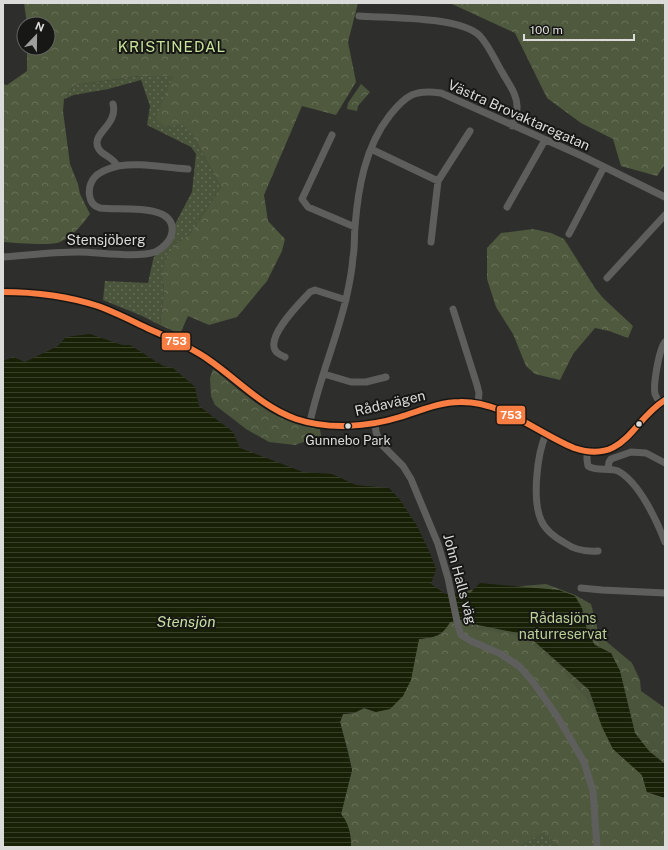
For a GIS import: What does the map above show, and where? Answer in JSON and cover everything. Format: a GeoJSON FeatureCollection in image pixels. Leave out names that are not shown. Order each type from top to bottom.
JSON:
{"type":"FeatureCollection","features":[{"type":"Feature","properties":{"kind":"street"},"geometry":{"type":"LineString","coordinates":[[358,16],[457,24],[471,29],[480,36],[489,49],[515,96],[518,109],[512,126]]}},
{"type":"Feature","properties":{"kind":"street","name":"Västra Brovaktaregatan"},"geometry":{"type":"LineString","coordinates":[[310,422],[346,300],[354,257],[355,227],[361,183],[371,149],[379,132],[396,108],[412,94],[430,91],[442,93],[604,167],[665,197]]}},
{"type":"Feature","properties":{"kind":"street"},"geometry":{"type":"LineString","coordinates":[[113,104],[113,115],[104,132],[98,138],[97,143],[101,152],[114,160],[117,166]]}},
{"type":"Feature","properties":{"kind":"street"},"geometry":{"type":"LineString","coordinates":[[430,242],[438,181],[470,131]]}},
{"type":"Feature","properties":{"kind":"street"},"geometry":{"type":"LineString","coordinates":[[332,135],[302,199],[308,207],[355,227]]}},
{"type":"Feature","properties":{"kind":"street"},"geometry":{"type":"LineString","coordinates":[[507,207],[544,140]]}},
{"type":"Feature","properties":{"kind":"street"},"geometry":{"type":"LineString","coordinates":[[371,149],[438,181]]}},
{"type":"Feature","properties":{"kind":"street","name":"Stensjöberg"},"geometry":{"type":"LineString","coordinates":[[3,257],[78,252],[140,254],[153,253],[160,250],[172,234],[172,226],[167,217],[162,213],[150,210],[98,207],[90,198],[89,189],[94,178],[105,170],[117,166],[144,165],[188,169]]}},
{"type":"Feature","properties":{"kind":"street"},"geometry":{"type":"LineString","coordinates":[[569,234],[604,167]]}},
{"type":"Feature","properties":{"kind":"street"},"geometry":{"type":"LineString","coordinates":[[607,278],[665,215]]}},
{"type":"Feature","properties":{"kind":"street"},"geometry":{"type":"LineString","coordinates":[[285,357],[278,354],[275,350],[273,344],[274,338],[280,328],[310,292],[315,290],[346,300]]}},
{"type":"Feature","properties":{"kind":"street","name":"Rådavägen"},"geometry":{"type":"LineString","coordinates":[[3,292],[46,295],[72,299],[97,306],[135,322],[174,340],[209,360],[267,404],[283,413],[310,422],[334,425],[375,423],[398,418],[444,404],[468,401],[498,410],[567,445],[587,452],[604,451],[622,443],[662,401]]}},
{"type":"Feature","properties":{"kind":"street"},"geometry":{"type":"LineString","coordinates":[[453,309],[478,385],[478,403]]}},
{"type":"Feature","properties":{"kind":"street"},"geometry":{"type":"LineString","coordinates":[[662,401],[656,395],[655,388],[659,354],[665,342]]}},
{"type":"Feature","properties":{"kind":"street"},"geometry":{"type":"LineString","coordinates":[[324,374],[351,382],[366,382],[386,377]]}},
{"type":"Feature","properties":{"kind":"street","name":"John Halls väg"},"geometry":{"type":"LineString","coordinates":[[375,423],[376,432],[380,443],[399,463],[411,479],[438,544],[451,589],[460,632],[466,638],[501,654],[520,667],[533,682],[557,716],[584,762],[593,791],[596,847]]}},
{"type":"Feature","properties":{"kind":"street"},"geometry":{"type":"LineString","coordinates":[[546,434],[539,456],[536,488],[537,504],[541,521],[551,533],[570,546],[583,551],[598,551]]}},
{"type":"Feature","properties":{"kind":"street"},"geometry":{"type":"LineString","coordinates":[[587,452],[588,466],[595,469],[608,468],[622,474],[637,489],[665,542]]}},
{"type":"Feature","properties":{"kind":"street"},"geometry":{"type":"LineString","coordinates":[[608,468],[608,462],[611,459],[631,452],[646,453],[665,463]]}},
{"type":"Feature","properties":{"kind":"street"},"geometry":{"type":"LineString","coordinates":[[581,588],[665,593]]}},
{"type":"Feature","properties":{"kind":"green space"},"geometry":{"type":"Polygon","coordinates":[[[24,3],[358,3],[348,42],[356,82],[336,115],[302,106],[264,195],[268,221],[285,239],[282,251],[267,281],[237,317],[209,325],[188,316],[180,334],[160,325],[164,288],[162,279],[166,259],[175,244],[190,234],[221,187],[193,136],[183,124],[166,127],[156,118],[173,76],[140,76],[74,85],[64,99],[63,111],[70,164],[78,184],[80,194],[90,214],[73,233],[65,240],[60,242],[33,244],[3,241],[3,84],[7,85],[27,71],[27,56],[56,56],[56,16],[26,16],[24,3]]]}},
{"type":"Feature","properties":{"kind":"green space"},"geometry":{"type":"Polygon","coordinates":[[[439,3],[665,3],[665,164],[657,176],[621,166],[613,139],[581,123],[547,98],[515,33],[452,4],[439,3]]]}},
{"type":"Feature","properties":{"kind":"green space"},"geometry":{"type":"Polygon","coordinates":[[[140,76],[173,76],[166,127],[183,123],[193,136],[221,187],[190,234],[175,244],[162,279],[164,288],[160,325],[103,300],[105,281],[148,283],[153,260],[158,248],[164,245],[192,192],[196,154],[191,147],[147,125],[150,106],[141,80],[108,89],[74,95],[64,99],[74,85],[140,76]]]}},
{"type":"Feature","properties":{"kind":"green space"},"geometry":{"type":"Polygon","coordinates":[[[361,84],[370,92],[358,106],[357,111],[347,109],[348,103],[361,84]]]}},
{"type":"Feature","properties":{"kind":"green space"},"geometry":{"type":"Polygon","coordinates":[[[533,229],[551,233],[564,239],[595,288],[603,298],[633,326],[628,338],[595,328],[573,354],[560,380],[535,374],[526,366],[513,334],[496,307],[487,279],[487,248],[501,233],[533,229]]]}},
{"type":"Feature","properties":{"kind":"green space"},"geometry":{"type":"Polygon","coordinates":[[[213,369],[247,397],[265,409],[288,421],[320,429],[321,436],[295,445],[269,442],[246,429],[215,405],[211,396],[210,378],[213,369]]]}},
{"type":"Feature","properties":{"kind":"green space","name":"Rådasjöns naturreservat"},"geometry":{"type":"Polygon","coordinates":[[[546,584],[575,595],[591,604],[598,631],[607,642],[632,663],[640,680],[641,691],[665,708],[665,797],[600,722],[587,700],[574,683],[540,650],[518,637],[504,633],[469,629],[462,591],[546,584]]]}},
{"type":"Feature","properties":{"kind":"green space"},"geometry":{"type":"Polygon","coordinates":[[[466,619],[523,634],[554,659],[594,707],[613,749],[642,775],[647,792],[665,798],[665,847],[558,847],[544,832],[519,847],[351,847],[349,829],[341,814],[352,770],[340,722],[343,714],[354,713],[364,708],[376,712],[415,656],[419,639],[437,635],[444,631],[450,622],[466,619]]]}},
{"type":"Feature","properties":{"kind":"green space"},"geometry":{"type":"Polygon","coordinates":[[[544,831],[558,847],[519,847],[544,831]]]}},
{"type":"Feature","properties":{"kind":"water","name":"Stensjön"},"geometry":{"type":"Polygon","coordinates":[[[90,334],[122,345],[130,345],[163,366],[173,368],[195,387],[199,406],[233,432],[240,448],[303,472],[332,474],[356,485],[389,488],[400,500],[417,526],[430,553],[436,569],[431,584],[445,594],[470,593],[480,583],[559,590],[575,596],[582,608],[588,634],[595,645],[611,653],[620,671],[635,733],[649,751],[665,764],[665,798],[647,792],[642,775],[613,749],[602,727],[589,690],[535,642],[523,634],[473,624],[466,619],[450,622],[444,631],[437,635],[419,639],[411,680],[403,696],[390,709],[376,712],[364,708],[354,713],[343,714],[340,722],[352,770],[341,814],[349,829],[351,847],[3,847],[3,361],[13,357],[25,362],[58,346],[66,337],[90,334]]]}},
{"type":"Feature","properties":{"kind":"transit line","name":"753"},"geometry":{"type":"LineString","coordinates":[[3,292],[63,297],[111,311],[195,351],[220,368],[272,408],[296,419],[322,425],[362,425],[400,417],[430,407],[452,402],[475,403],[505,412],[574,448],[591,452],[605,451],[616,446],[626,438],[653,409],[665,400]]}},
{"type":"Feature","properties":{"kind":"place","name":"Gunnebo Park"},"geometry":{"type":"Point","coordinates":[348,426]}},
{"type":"Feature","properties":{"kind":"district","name":"KRISTINEDAL"},"geometry":{"type":"Point","coordinates":[172,47]}}]}
